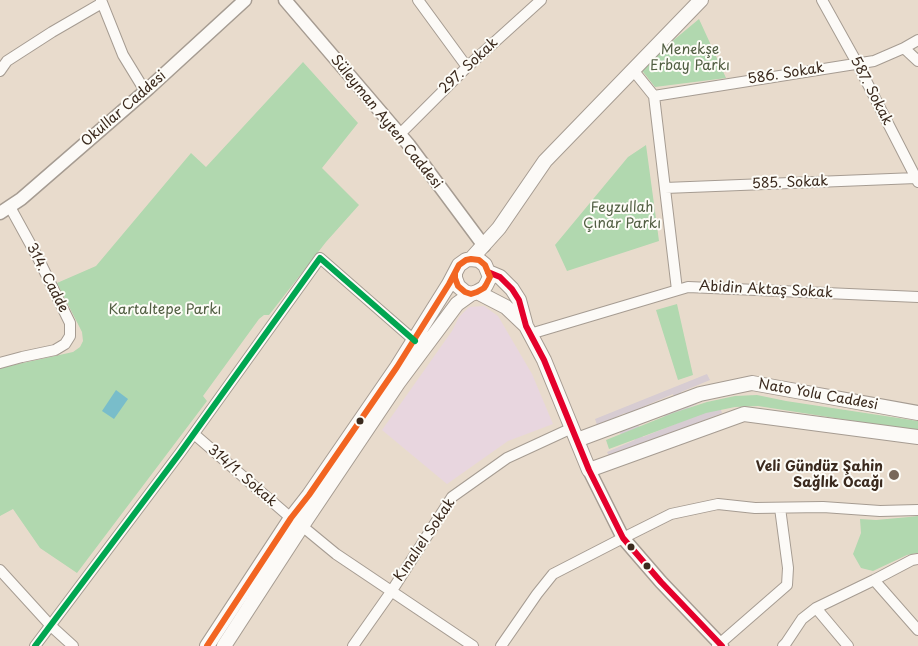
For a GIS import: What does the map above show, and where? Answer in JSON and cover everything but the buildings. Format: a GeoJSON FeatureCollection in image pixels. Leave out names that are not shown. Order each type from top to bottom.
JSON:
{"type":"FeatureCollection","features":[{"type":"Feature","properties":{"kind":"main road"},"geometry":{"type":"LineString","coordinates":[[224,646],[326,471],[414,341],[459,265],[471,259],[499,228],[545,161],[701,0]]}},
{"type":"Feature","properties":{"kind":"main road"},"geometry":{"type":"LineString","coordinates":[[207,646],[457,304],[486,285],[490,277],[485,265],[478,260],[471,259]]}},
{"type":"Feature","properties":{"kind":"main road"},"geometry":{"type":"LineString","coordinates":[[488,272],[500,277],[512,289],[519,300],[528,330],[544,360],[590,470]]}},
{"type":"Feature","properties":{"kind":"main road"},"geometry":{"type":"LineString","coordinates":[[455,273],[458,286],[465,292],[474,293],[506,307],[528,330]]}},
{"type":"Feature","properties":{"kind":"main road","name":"Nato Yolu Caddesi"},"geometry":{"type":"LineString","coordinates":[[574,434],[700,394],[752,383],[918,412]]}},
{"type":"Feature","properties":{"kind":"main road","name":"Nato Yolu Caddesi"},"geometry":{"type":"LineString","coordinates":[[590,470],[744,414],[918,437]]}},
{"type":"Feature","properties":{"kind":"street","name":"Okullar Caddesi"},"geometry":{"type":"LineString","coordinates":[[4,208],[21,199],[145,91],[245,0]]}},
{"type":"Feature","properties":{"kind":"street","name":"Süleyman Ayten Caddesi"},"geometry":{"type":"LineString","coordinates":[[285,0],[409,145],[484,246]]}},
{"type":"Feature","properties":{"kind":"street"},"geometry":{"type":"LineString","coordinates":[[418,0],[467,67]]}},
{"type":"Feature","properties":{"kind":"street","name":"297. Sokak"},"geometry":{"type":"LineString","coordinates":[[400,134],[467,67],[541,0]]}},
{"type":"Feature","properties":{"kind":"street","name":"587. Sokak"},"geometry":{"type":"LineString","coordinates":[[822,0],[917,180]]}},
{"type":"Feature","properties":{"kind":"street"},"geometry":{"type":"LineString","coordinates":[[0,72],[3,59],[101,2],[123,55],[145,91]]}},
{"type":"Feature","properties":{"kind":"street","name":"586. Sokak"},"geometry":{"type":"LineString","coordinates":[[654,96],[874,61],[918,40]]}},
{"type":"Feature","properties":{"kind":"street"},"geometry":{"type":"LineString","coordinates":[[904,48],[918,61]]}},
{"type":"Feature","properties":{"kind":"street"},"geometry":{"type":"LineString","coordinates":[[633,70],[654,96],[677,290]]}},
{"type":"Feature","properties":{"kind":"street","name":"585. Sokak"},"geometry":{"type":"LineString","coordinates":[[665,188],[917,180]]}},
{"type":"Feature","properties":{"kind":"street","name":"314. Cadde"},"geometry":{"type":"LineString","coordinates":[[0,363],[55,350],[65,344],[70,336],[70,323],[38,258],[4,208]]}},
{"type":"Feature","properties":{"kind":"street"},"geometry":{"type":"LineString","coordinates":[[35,646],[194,434],[320,258],[414,341]]}},
{"type":"Feature","properties":{"kind":"street","name":"Abidin Aktaş Sokak"},"geometry":{"type":"LineString","coordinates":[[528,330],[688,287],[918,297]]}},
{"type":"Feature","properties":{"kind":"street","name":"314/1. Sokak"},"geometry":{"type":"LineString","coordinates":[[194,434],[336,554],[473,646]]}},
{"type":"Feature","properties":{"kind":"street","name":"Kınalıel Sokak"},"geometry":{"type":"LineString","coordinates":[[353,646],[391,592],[452,496],[507,458],[574,434]]}},
{"type":"Feature","properties":{"kind":"street"},"geometry":{"type":"LineString","coordinates":[[590,470],[623,538],[720,645],[787,585],[788,568],[780,508]]}},
{"type":"Feature","properties":{"kind":"street"},"geometry":{"type":"LineString","coordinates":[[501,646],[536,594],[553,574],[671,514],[718,504],[755,508],[823,507],[880,511],[918,510]]}},
{"type":"Feature","properties":{"kind":"street"},"geometry":{"type":"LineString","coordinates":[[783,646],[802,619],[816,608],[912,560],[918,559]]}},
{"type":"Feature","properties":{"kind":"street"},"geometry":{"type":"LineString","coordinates":[[0,570],[51,626],[73,646]]}},
{"type":"Feature","properties":{"kind":"street"},"geometry":{"type":"LineString","coordinates":[[874,580],[918,630]]}},
{"type":"Feature","properties":{"kind":"street"},"geometry":{"type":"LineString","coordinates":[[816,608],[848,646]]}},
{"type":"Feature","properties":{"kind":"shaded area"},"geometry":{"type":"Polygon","coordinates":[[[484,306],[498,316],[532,374],[553,424],[508,441],[447,484],[382,430],[452,331],[459,317],[469,307],[484,306]]]}},
{"type":"Feature","properties":{"kind":"shaded area"},"geometry":{"type":"Polygon","coordinates":[[[707,374],[710,380],[681,392],[684,400],[693,396],[697,404],[688,408],[691,418],[720,407],[722,413],[610,458],[607,452],[635,440],[632,431],[621,435],[618,427],[629,423],[625,413],[597,425],[595,419],[707,374]],[[673,394],[633,411],[643,437],[683,421],[666,418],[661,414],[676,403],[673,394]]]}},
{"type":"Feature","properties":{"kind":"green space","name":"Menekşe Erbay Parkı"},"geometry":{"type":"Polygon","coordinates":[[[699,19],[726,78],[655,87],[640,68],[699,19]]]}},
{"type":"Feature","properties":{"kind":"green space","name":"Kartaltepe Parkı"},"geometry":{"type":"Polygon","coordinates":[[[303,62],[358,123],[322,168],[359,205],[326,242],[269,315],[264,315],[259,319],[203,396],[207,401],[77,573],[40,548],[13,509],[0,516],[0,368],[73,352],[80,347],[83,341],[82,332],[57,283],[96,266],[191,153],[206,167],[303,62]]]}},
{"type":"Feature","properties":{"kind":"green space","name":"Feyzullah Çınar Parkı"},"geometry":{"type":"Polygon","coordinates":[[[646,145],[659,241],[567,271],[555,245],[628,157],[646,145]]]}},
{"type":"Feature","properties":{"kind":"green space"},"geometry":{"type":"Polygon","coordinates":[[[677,304],[693,375],[678,380],[656,310],[677,304]]]}},
{"type":"Feature","properties":{"kind":"green space"},"geometry":{"type":"Polygon","coordinates":[[[757,395],[918,421],[918,431],[758,406],[735,407],[706,413],[609,449],[606,440],[673,413],[707,402],[735,396],[757,395]]]}},
{"type":"Feature","properties":{"kind":"green space"},"geometry":{"type":"Polygon","coordinates":[[[918,516],[918,553],[907,555],[873,571],[861,568],[853,554],[861,533],[860,519],[876,520],[918,516]]]}},
{"type":"Feature","properties":{"kind":"water"},"geometry":{"type":"Polygon","coordinates":[[[116,390],[128,399],[114,419],[102,411],[116,390]]]}},
{"type":"Feature","properties":{"kind":"transit line"},"geometry":{"type":"LineString","coordinates":[[35,646],[180,453],[320,258],[415,341]]}},
{"type":"Feature","properties":{"kind":"transit line"},"geometry":{"type":"LineString","coordinates":[[207,646],[291,518],[309,495],[397,367],[459,265],[466,260],[479,260],[485,265],[490,277],[484,288],[471,294],[458,286],[455,273]]}},
{"type":"Feature","properties":{"kind":"transit line"},"geometry":{"type":"LineString","coordinates":[[488,272],[500,277],[512,289],[519,300],[526,326],[544,360],[589,470],[623,538],[661,582],[722,646]]}},
{"type":"Feature","properties":{"kind":"place","name":"Veli Gündüz Şahin Sağlık Ocağı"},"geometry":{"type":"Point","coordinates":[894,475]}}]}
